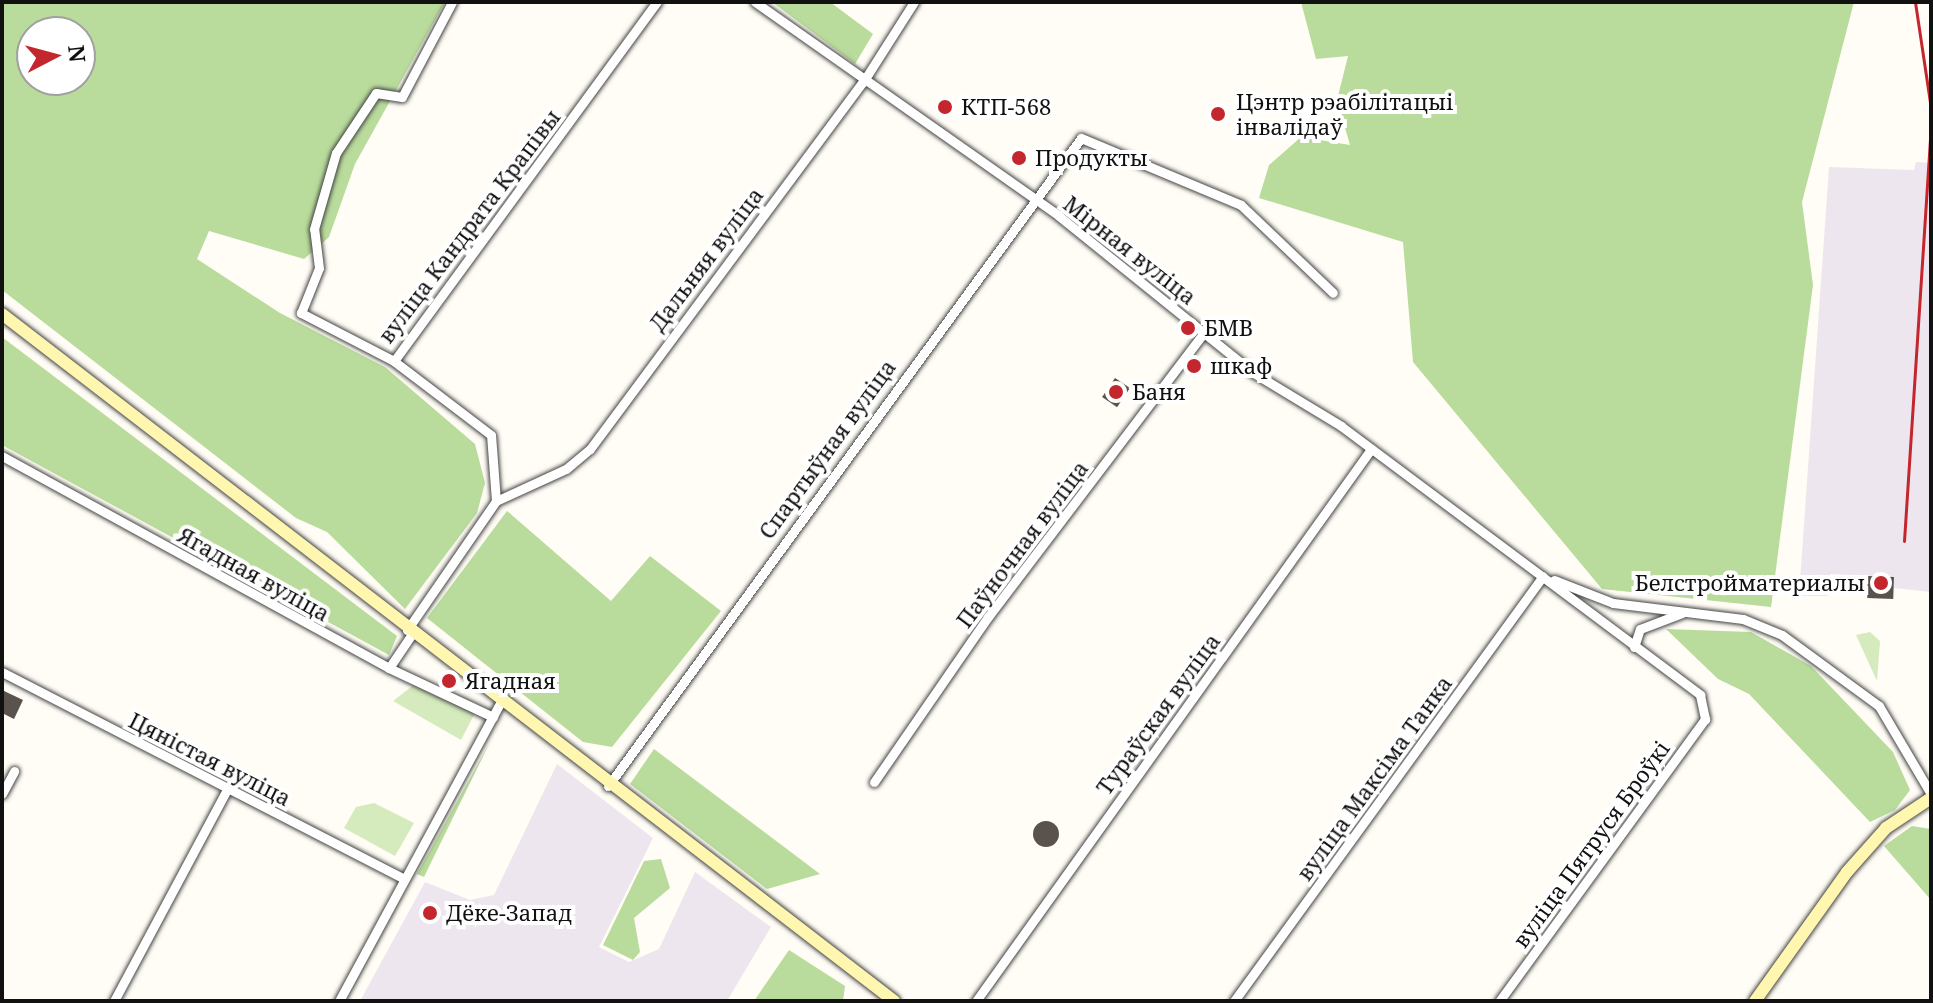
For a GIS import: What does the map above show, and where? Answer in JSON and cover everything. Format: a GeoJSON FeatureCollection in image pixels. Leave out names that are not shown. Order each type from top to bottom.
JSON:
{"type":"FeatureCollection","features":[{"type":"Feature","properties":{"kind":"main road"},"geometry":{"type":"LineString","coordinates":[[2,314],[608,786],[894,1001]]}},
{"type":"Feature","properties":{"kind":"main road"},"geometry":{"type":"LineString","coordinates":[[1755,1001],[1847,872],[1886,828],[1931,796]]}},
{"type":"Feature","properties":{"kind":"street","name":"вуліца Кандрата Крапівы"},"geometry":{"type":"LineString","coordinates":[[452,2],[402,97],[376,93],[336,153],[314,229],[319,268],[302,305],[304,318],[394,361],[657,2]]}},
{"type":"Feature","properties":{"kind":"street","name":"Мірная вуліца"},"geometry":{"type":"LineString","coordinates":[[755,2],[1031,199],[1205,331],[1252,372],[1371,449],[1543,576],[1707,706]]}},
{"type":"Feature","properties":{"kind":"street","name":"Дальняя вуліца"},"geometry":{"type":"LineString","coordinates":[[496,501],[566,469],[590,449],[863,82],[914,2]]}},
{"type":"Feature","properties":{"kind":"street","name":"Спартыўная вуліца"},"geometry":{"type":"LineString","coordinates":[[608,786],[1031,199],[1081,138],[1241,205],[1333,293]]}},
{"type":"Feature","properties":{"kind":"street","name":"Паўночная вуліца"},"geometry":{"type":"LineString","coordinates":[[874,782],[988,617],[1205,331]]}},
{"type":"Feature","properties":{"kind":"street"},"geometry":{"type":"LineString","coordinates":[[389,668],[409,632],[496,501],[491,435],[394,361]]}},
{"type":"Feature","properties":{"kind":"street","name":"Тураўская вуліца"},"geometry":{"type":"LineString","coordinates":[[976,1001],[1371,449]]}},
{"type":"Feature","properties":{"kind":"street","name":"Ягадная вуліца"},"geometry":{"type":"LineString","coordinates":[[2,456],[389,668],[493,717]]}},
{"type":"Feature","properties":{"kind":"street"},"geometry":{"type":"LineString","coordinates":[[1543,576],[1613,603],[1743,619],[1782,635],[1879,706],[1931,796]]}},
{"type":"Feature","properties":{"kind":"street","name":"вуліца Максіма Танка"},"geometry":{"type":"LineString","coordinates":[[1234,1001],[1543,576]]}},
{"type":"Feature","properties":{"kind":"street"},"geometry":{"type":"LineString","coordinates":[[1634,647],[1640,629],[1689,611]]}},
{"type":"Feature","properties":{"kind":"street","name":"Цяністая вуліца"},"geometry":{"type":"LineString","coordinates":[[2,672],[403,878]]}},
{"type":"Feature","properties":{"kind":"street"},"geometry":{"type":"LineString","coordinates":[[339,1001],[501,702]]}},
{"type":"Feature","properties":{"kind":"street","name":"вуліца Пятруся Броўкі"},"geometry":{"type":"LineString","coordinates":[[1499,1001],[1707,706]]}},
{"type":"Feature","properties":{"kind":"street"},"geometry":{"type":"LineString","coordinates":[[2,794],[14,771]]}},
{"type":"Feature","properties":{"kind":"street"},"geometry":{"type":"LineString","coordinates":[[114,1001],[227,789]]}},
{"type":"Feature","properties":{"kind":"shaded area"},"geometry":{"type":"Polygon","coordinates":[[[1916,162],[1931,163],[1931,592],[1894,588],[1894,577],[1830,574],[1828,596],[1799,596],[1829,167],[1914,170],[1916,162]]]}},
{"type":"Feature","properties":{"kind":"shaded area"},"geometry":{"type":"Polygon","coordinates":[[[557,764],[653,838],[599,947],[629,962],[659,949],[695,872],[771,927],[727,1001],[360,1001],[425,882],[470,900],[494,895],[557,764]]]}},
{"type":"Feature","properties":{"kind":"green space"},"geometry":{"type":"Polygon","coordinates":[[[2,2],[445,2],[355,164],[329,237],[304,259],[209,231],[197,259],[280,313],[385,367],[475,444],[485,483],[477,513],[405,609],[327,532],[296,518],[2,290],[2,2]]]}},
{"type":"Feature","properties":{"kind":"green space"},"geometry":{"type":"Polygon","coordinates":[[[772,2],[830,2],[873,34],[855,64],[772,2]]]}},
{"type":"Feature","properties":{"kind":"green space"},"geometry":{"type":"Polygon","coordinates":[[[1301,2],[1854,2],[1802,202],[1813,285],[1771,607],[1602,589],[1413,362],[1403,242],[1259,198],[1269,165],[1301,137],[1350,145],[1337,100],[1348,56],[1316,59],[1301,2]]]}},
{"type":"Feature","properties":{"kind":"green space"},"geometry":{"type":"Polygon","coordinates":[[[2,337],[397,636],[389,655],[2,445],[2,337]]]}},
{"type":"Feature","properties":{"kind":"green space"},"geometry":{"type":"Polygon","coordinates":[[[507,511],[611,601],[650,556],[721,611],[612,747],[583,742],[427,618],[507,511]]]}},
{"type":"Feature","properties":{"kind":"green space"},"geometry":{"type":"Polygon","coordinates":[[[1666,629],[1751,632],[1811,666],[1893,752],[1910,790],[1895,810],[1870,822],[1749,694],[1718,679],[1666,629]]]}},
{"type":"Feature","properties":{"kind":"green space"},"geometry":{"type":"Polygon","coordinates":[[[1870,632],[1880,641],[1877,681],[1856,635],[1870,632]]]}},
{"type":"Feature","properties":{"kind":"green space"},"geometry":{"type":"Polygon","coordinates":[[[415,684],[475,713],[461,740],[393,701],[415,684]]]}},
{"type":"Feature","properties":{"kind":"green space"},"geometry":{"type":"Polygon","coordinates":[[[489,744],[424,877],[417,874],[489,744]]]}},
{"type":"Feature","properties":{"kind":"green space"},"geometry":{"type":"Polygon","coordinates":[[[654,749],[820,874],[767,889],[630,784],[654,749]]]}},
{"type":"Feature","properties":{"kind":"green space"},"geometry":{"type":"Polygon","coordinates":[[[374,803],[414,823],[395,856],[344,828],[356,807],[374,803]]]}},
{"type":"Feature","properties":{"kind":"green space"},"geometry":{"type":"Polygon","coordinates":[[[1912,826],[1931,829],[1931,900],[1884,846],[1912,826]]]}},
{"type":"Feature","properties":{"kind":"green space"},"geometry":{"type":"Polygon","coordinates":[[[661,859],[670,888],[634,918],[640,952],[633,960],[603,945],[644,861],[661,859]]]}},
{"type":"Feature","properties":{"kind":"green space"},"geometry":{"type":"Polygon","coordinates":[[[789,950],[845,986],[843,1001],[754,1001],[789,950]]]}},
{"type":"Feature","properties":{"kind":"building","name":"Баня"},"geometry":{"type":"Polygon","coordinates":[[[1115,378],[1130,388],[1117,407],[1102,397],[1115,378]]]}},
{"type":"Feature","properties":{"kind":"building","name":"Белстройматериалы"},"geometry":{"type":"Polygon","coordinates":[[[1868,576],[1894,577],[1893,599],[1867,598],[1868,576]]]}},
{"type":"Feature","properties":{"kind":"building"},"geometry":{"type":"Polygon","coordinates":[[[2,690],[23,700],[14,719],[2,713],[2,690]]]}},
{"type":"Feature","properties":{"kind":"building"},"geometry":{"type":"Polygon","coordinates":[[[1046,821],[1055,825],[1059,834],[1055,843],[1046,847],[1037,843],[1033,834],[1037,825],[1046,821]]]}},
{"type":"Feature","properties":{"kind":"railway"},"geometry":{"type":"LineString","coordinates":[[1915,2],[1931,109]]}},
{"type":"Feature","properties":{"kind":"railway"},"geometry":{"type":"LineString","coordinates":[[1904,541],[1931,127]]}},
{"type":"Feature","properties":{"kind":"place","name":"КТП-568"},"geometry":{"type":"Point","coordinates":[945,107]}},
{"type":"Feature","properties":{"kind":"place","name":"Цэнтр рэабілітацыі інвалідаў"},"geometry":{"type":"Point","coordinates":[1218,114]}},
{"type":"Feature","properties":{"kind":"place","name":"Продукты"},"geometry":{"type":"Point","coordinates":[1019,158]}},
{"type":"Feature","properties":{"kind":"place","name":"БМВ"},"geometry":{"type":"Point","coordinates":[1188,328]}},
{"type":"Feature","properties":{"kind":"place","name":"шкаф"},"geometry":{"type":"Point","coordinates":[1194,366]}},
{"type":"Feature","properties":{"kind":"place","name":"Баня"},"geometry":{"type":"Point","coordinates":[1116,392]}},
{"type":"Feature","properties":{"kind":"place","name":"Белстройматериалы"},"geometry":{"type":"Point","coordinates":[1881,583]}},
{"type":"Feature","properties":{"kind":"place","name":"Ягадная"},"geometry":{"type":"Point","coordinates":[449,681]}},
{"type":"Feature","properties":{"kind":"place","name":"Дёке-Запад"},"geometry":{"type":"Point","coordinates":[430,913]}}]}
